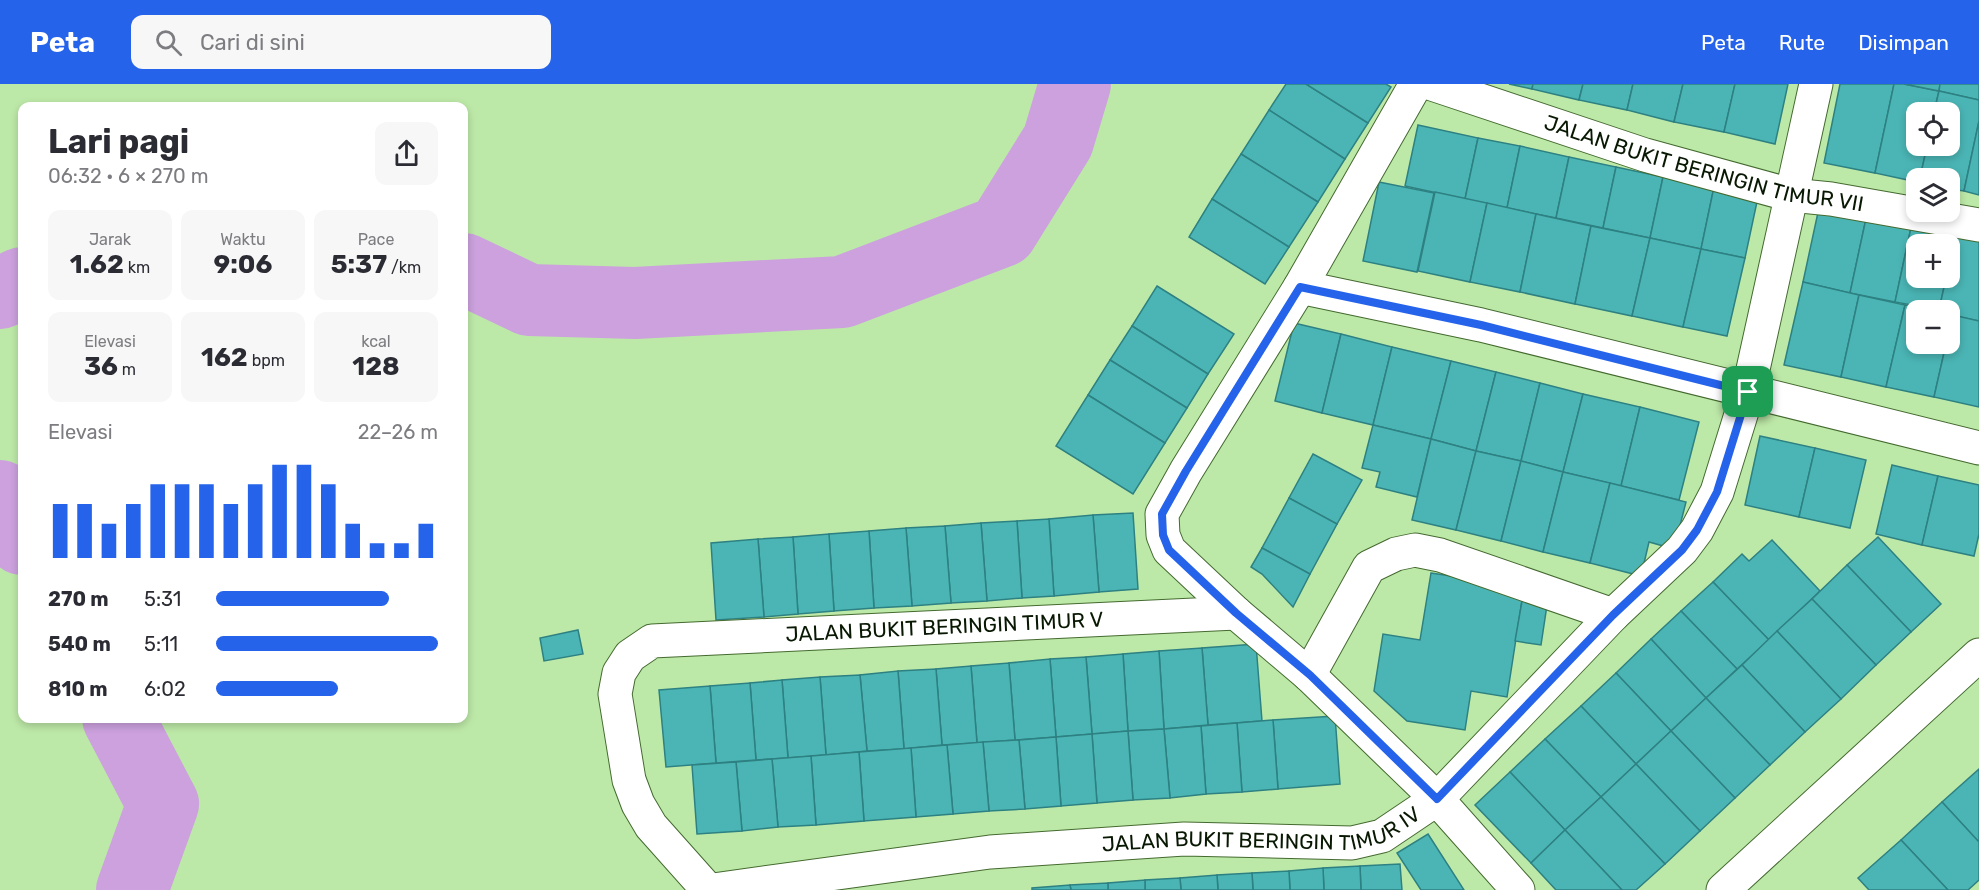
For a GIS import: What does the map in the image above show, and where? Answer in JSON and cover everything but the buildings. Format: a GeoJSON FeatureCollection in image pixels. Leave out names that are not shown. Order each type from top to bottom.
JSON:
{"type":"FeatureCollection","features":[{"type":"Feature","properties":{"kind":"street"},"geometry":{"type":"LineString","coordinates":[[1416,84],[1300,287],[1186,471],[1162,514],[1163,535],[1169,550],[1236,613],[1310,675],[1437,799],[1518,890]]}},
{"type":"Feature","properties":{"kind":"street","name":"JALAN BUKIT BERINGIN TIMUR VII"},"geometry":{"type":"LineString","coordinates":[[1432,84],[1645,155],[1791,195],[1831,199],[1979,225]]}},
{"type":"Feature","properties":{"kind":"street","name":"JALAN BUKIT BERINGIN TIMUR IV"},"geometry":{"type":"LineString","coordinates":[[713,890],[990,852],[1184,839],[1352,843],[1382,836],[1437,799],[1613,615],[1682,550],[1697,530],[1717,492],[1748,392],[1816,84]]}},
{"type":"Feature","properties":{"kind":"street"},"geometry":{"type":"LineString","coordinates":[[1300,287],[1481,325],[1979,448]]}},
{"type":"Feature","properties":{"kind":"street"},"geometry":{"type":"LineString","coordinates":[[1310,675],[1370,567],[1396,554],[1415,549],[1440,555],[1613,615]]}},
{"type":"Feature","properties":{"kind":"street","name":"JALAN BUKIT BERINGIN TIMUR V"},"geometry":{"type":"LineString","coordinates":[[708,890],[651,826],[638,804],[629,780],[615,694],[619,673],[630,656],[652,641],[1236,613]]}},
{"type":"Feature","properties":{"kind":"street"},"geometry":{"type":"LineString","coordinates":[[1724,890],[1979,655]]}},
{"type":"Feature","properties":{"kind":"waterway"},"geometry":{"type":"LineString","coordinates":[[468,271],[529,300],[635,303],[842,292],[1002,231],[1058,141],[1075,84]]}},
{"type":"Feature","properties":{"kind":"waterway"},"geometry":{"type":"LineString","coordinates":[[0,293],[18,285]]}},
{"type":"Feature","properties":{"kind":"waterway"},"geometry":{"type":"LineString","coordinates":[[0,496],[18,531]]}},
{"type":"Feature","properties":{"kind":"waterway"},"geometry":{"type":"LineString","coordinates":[[121,723],[163,804],[132,890]]}},
{"type":"Feature","properties":{"kind":"route"},"geometry":{"type":"LineString","coordinates":[[1300,287],[1481,325],[1748,392],[1717,492],[1697,530],[1682,550],[1655,578],[1613,615],[1437,799],[1310,675],[1236,613],[1169,550],[1163,535],[1162,514],[1186,471],[1300,287]]}}]}
